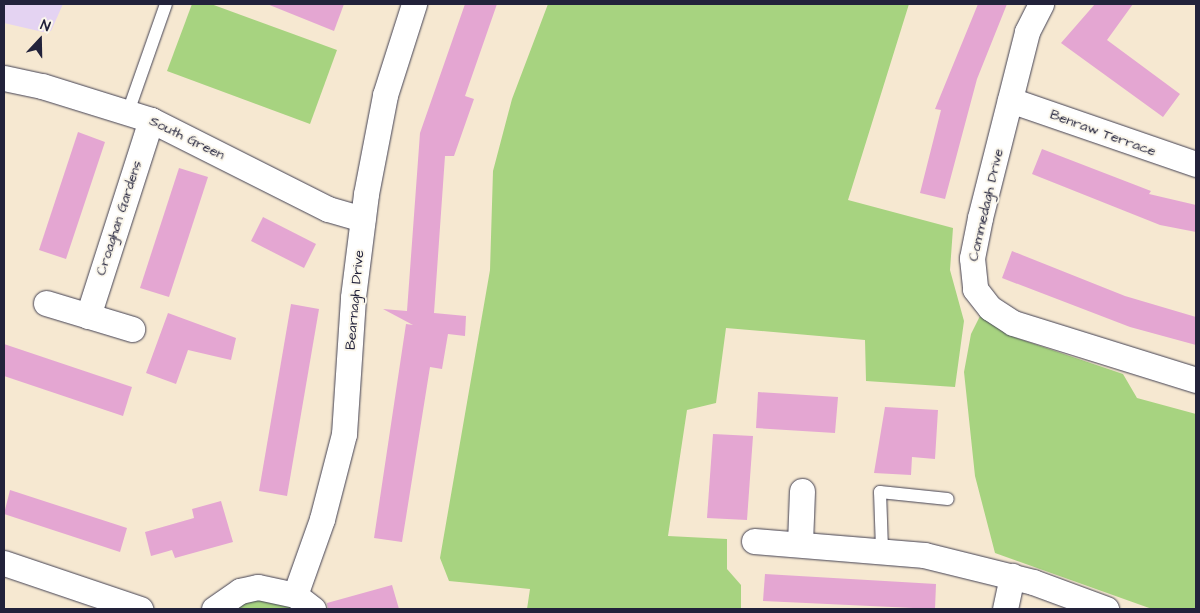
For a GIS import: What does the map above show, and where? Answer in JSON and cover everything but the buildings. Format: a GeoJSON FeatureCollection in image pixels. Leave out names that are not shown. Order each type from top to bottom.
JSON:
{"type":"FeatureCollection","features":[{"type":"Feature","properties":{"kind":"street","name":"Bearnagh Drive"},"geometry":{"type":"LineString","coordinates":[[304,602],[322,519],[344,434],[362,219],[386,95],[414,4]]}},
{"type":"Feature","properties":{"kind":"street","name":"Commedagh Drive"},"geometry":{"type":"LineString","coordinates":[[1041,4],[1027,32],[1010,100],[972,258],[973,280],[981,299],[1013,323],[1196,380]]}},
{"type":"Feature","properties":{"kind":"street","name":"South Green"},"geometry":{"type":"LineString","coordinates":[[4,78],[151,120],[328,209],[362,219]]}},
{"type":"Feature","properties":{"kind":"street","name":"Benraw Terrace"},"geometry":{"type":"LineString","coordinates":[[1010,100],[1196,164]]}},
{"type":"Feature","properties":{"kind":"street","name":"Croaghan Gardens"},"geometry":{"type":"LineString","coordinates":[[88,316],[151,120]]}},
{"type":"Feature","properties":{"kind":"street"},"geometry":{"type":"LineString","coordinates":[[46,303],[132,329]]}},
{"type":"Feature","properties":{"kind":"street"},"geometry":{"type":"LineString","coordinates":[[800,543],[802,491]]}},
{"type":"Feature","properties":{"kind":"street"},"geometry":{"type":"LineString","coordinates":[[754,541],[882,549],[1012,576],[1106,609]]}},
{"type":"Feature","properties":{"kind":"street"},"geometry":{"type":"LineString","coordinates":[[4,563],[140,609]]}},
{"type":"Feature","properties":{"kind":"street"},"geometry":{"type":"LineString","coordinates":[[1005,609],[1012,576]]}},
{"type":"Feature","properties":{"kind":"street"},"geometry":{"type":"LineString","coordinates":[[214,609],[240,591],[258,587],[304,602]]}},
{"type":"Feature","properties":{"kind":"lane"},"geometry":{"type":"LineString","coordinates":[[128,112],[166,4]]}},
{"type":"Feature","properties":{"kind":"lane"},"geometry":{"type":"LineString","coordinates":[[882,549],[880,492],[948,499]]}},
{"type":"Feature","properties":{"kind":"shaded area"},"geometry":{"type":"Polygon","coordinates":[[[4,4],[63,4],[51,31],[43,32],[4,23],[4,4]]]}},
{"type":"Feature","properties":{"kind":"green space"},"geometry":{"type":"Polygon","coordinates":[[[192,4],[211,4],[337,50],[310,124],[167,71],[192,4]]]}},
{"type":"Feature","properties":{"kind":"green space"},"geometry":{"type":"Polygon","coordinates":[[[548,4],[909,4],[848,200],[953,228],[950,270],[964,321],[955,387],[866,381],[865,340],[726,328],[716,403],[687,410],[668,536],[727,539],[727,569],[741,585],[741,609],[527,609],[530,589],[449,581],[440,558],[490,270],[493,171],[512,99],[548,4]]]}},
{"type":"Feature","properties":{"kind":"green space"},"geometry":{"type":"Polygon","coordinates":[[[980,316],[1014,337],[1123,374],[1137,398],[1196,414],[1196,609],[1152,609],[995,553],[975,476],[964,372],[971,334],[980,316]]]}},
{"type":"Feature","properties":{"kind":"green space"},"geometry":{"type":"Polygon","coordinates":[[[274,598],[298,609],[228,609],[240,601],[274,598]]]}}]}
